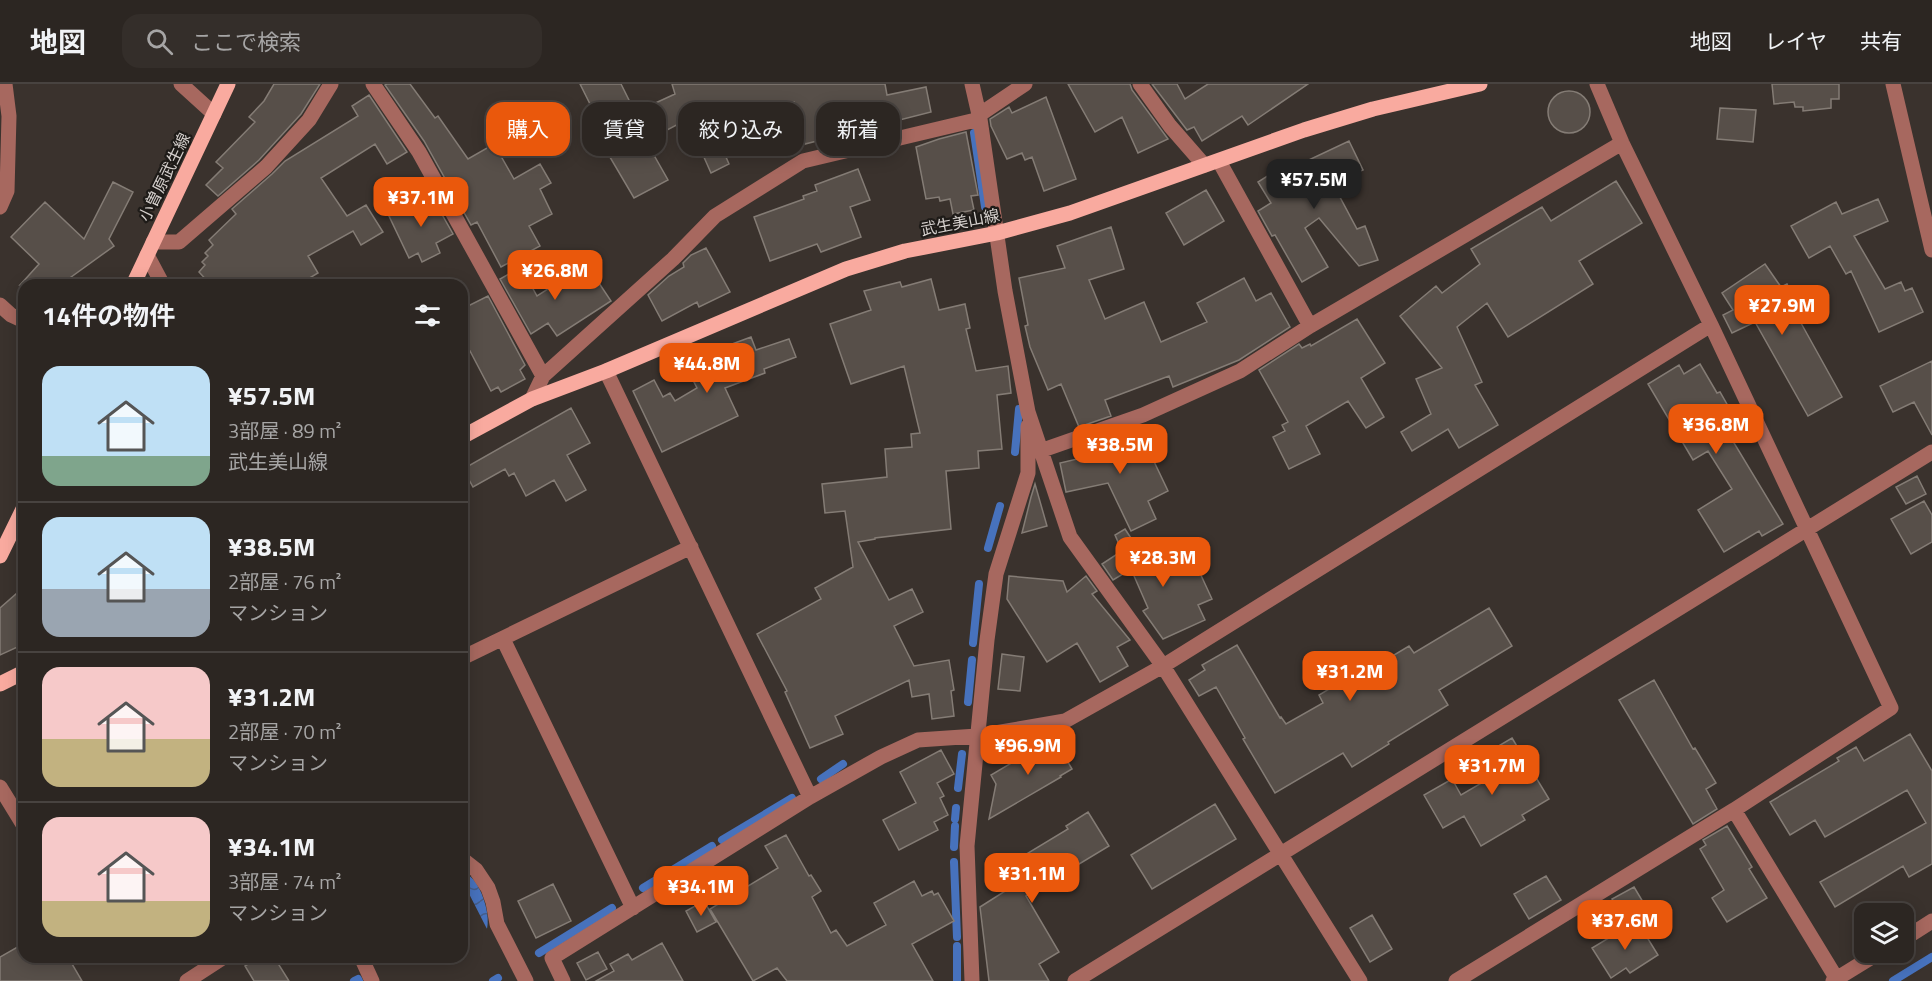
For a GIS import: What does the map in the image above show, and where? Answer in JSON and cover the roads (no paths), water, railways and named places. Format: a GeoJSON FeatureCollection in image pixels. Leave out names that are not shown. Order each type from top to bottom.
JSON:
{"type":"FeatureCollection","features":[{"type":"Feature","properties":{"kind":"main road","name":"小曽原武生線"},"geometry":{"type":"LineString","coordinates":[[136,279],[228,84]]}},
{"type":"Feature","properties":{"kind":"main road","name":"武生美山線"},"geometry":{"type":"LineString","coordinates":[[468,434],[532,399],[606,371],[846,269],[906,251],[997,233],[1070,213],[1304,130],[1373,109],[1480,84]]}},
{"type":"Feature","properties":{"kind":"main road"},"geometry":{"type":"LineString","coordinates":[[0,556],[18,519]]}},
{"type":"Feature","properties":{"kind":"main road"},"geometry":{"type":"LineString","coordinates":[[0,684],[18,675]]}},
{"type":"Feature","properties":{"kind":"street"},"geometry":{"type":"LineString","coordinates":[[0,207],[7,191],[9,116],[5,84]]}},
{"type":"Feature","properties":{"kind":"street"},"geometry":{"type":"LineString","coordinates":[[181,84],[214,114]]}},
{"type":"Feature","properties":{"kind":"street"},"geometry":{"type":"LineString","coordinates":[[161,279],[150,249],[179,242],[266,167],[309,120],[331,84]]}},
{"type":"Feature","properties":{"kind":"street"},"geometry":{"type":"LineString","coordinates":[[373,84],[419,152],[543,376]]}},
{"type":"Feature","properties":{"kind":"street"},"geometry":{"type":"LineString","coordinates":[[972,84],[1005,291],[1028,412],[1071,537],[1163,666],[1360,981]]}},
{"type":"Feature","properties":{"kind":"street"},"geometry":{"type":"LineString","coordinates":[[532,399],[543,376],[673,259],[715,216],[803,161],[979,117],[1025,84]]}},
{"type":"Feature","properties":{"kind":"street"},"geometry":{"type":"LineString","coordinates":[[1140,84],[1170,126],[1211,163],[1310,326]]}},
{"type":"Feature","properties":{"kind":"street"},"geometry":{"type":"LineString","coordinates":[[1456,981],[1734,810],[1891,708],[1711,326],[1622,144],[1597,84]]}},
{"type":"Feature","properties":{"kind":"street"},"geometry":{"type":"LineString","coordinates":[[1893,84],[1932,250]]}},
{"type":"Feature","properties":{"kind":"street"},"geometry":{"type":"LineString","coordinates":[[1040,451],[1143,415],[1240,371],[1310,326],[1622,144]]}},
{"type":"Feature","properties":{"kind":"street"},"geometry":{"type":"LineString","coordinates":[[0,305],[18,318]]}},
{"type":"Feature","properties":{"kind":"street"},"geometry":{"type":"LineString","coordinates":[[563,981],[552,958],[810,797],[881,757],[918,740],[977,735],[1065,721],[1163,666],[1711,326]]}},
{"type":"Feature","properties":{"kind":"street"},"geometry":{"type":"LineString","coordinates":[[606,371],[810,797]]}},
{"type":"Feature","properties":{"kind":"street"},"geometry":{"type":"LineString","coordinates":[[972,981],[967,846],[977,735],[996,574],[1028,473],[1028,412]]}},
{"type":"Feature","properties":{"kind":"street"},"geometry":{"type":"LineString","coordinates":[[1075,981],[1932,452]]}},
{"type":"Feature","properties":{"kind":"street"},"geometry":{"type":"LineString","coordinates":[[468,655],[691,547]]}},
{"type":"Feature","properties":{"kind":"street"},"geometry":{"type":"LineString","coordinates":[[503,639],[633,908]]}},
{"type":"Feature","properties":{"kind":"street"},"geometry":{"type":"LineString","coordinates":[[0,788],[18,816]]}},
{"type":"Feature","properties":{"kind":"street"},"geometry":{"type":"LineString","coordinates":[[1734,810],[1836,980],[1863,963]]}},
{"type":"Feature","properties":{"kind":"street"},"geometry":{"type":"LineString","coordinates":[[468,864],[476,870],[488,888],[497,924],[526,981]]}},
{"type":"Feature","properties":{"kind":"street"},"geometry":{"type":"LineString","coordinates":[[1914,933],[1932,921]]}},
{"type":"Feature","properties":{"kind":"street"},"geometry":{"type":"LineString","coordinates":[[187,981],[215,963]]}},
{"type":"Feature","properties":{"kind":"street"},"geometry":{"type":"LineString","coordinates":[[364,963],[372,981]]}},
{"type":"Feature","properties":{"kind":"water"},"geometry":{"type":"Polygon","coordinates":[[[468,874],[482,893],[487,912],[487,929],[468,892],[468,874]]]}},
{"type":"Feature","properties":{"kind":"waterway"},"geometry":{"type":"LineString","coordinates":[[974,133],[985,207]]}},
{"type":"Feature","properties":{"kind":"waterway"},"geometry":{"type":"LineString","coordinates":[[1015,452],[1019,409]]}},
{"type":"Feature","properties":{"kind":"waterway"},"geometry":{"type":"LineString","coordinates":[[988,548],[1000,506]]}},
{"type":"Feature","properties":{"kind":"waterway"},"geometry":{"type":"LineString","coordinates":[[973,643],[979,584]]}},
{"type":"Feature","properties":{"kind":"waterway"},"geometry":{"type":"LineString","coordinates":[[968,702],[972,660]]}},
{"type":"Feature","properties":{"kind":"waterway"},"geometry":{"type":"LineString","coordinates":[[958,788],[962,754]]}},
{"type":"Feature","properties":{"kind":"waterway"},"geometry":{"type":"LineString","coordinates":[[821,779],[843,764]]}},
{"type":"Feature","properties":{"kind":"waterway"},"geometry":{"type":"LineString","coordinates":[[722,840],[792,798]]}},
{"type":"Feature","properties":{"kind":"waterway"},"geometry":{"type":"LineString","coordinates":[[955,819],[956,808]]}},
{"type":"Feature","properties":{"kind":"waterway"},"geometry":{"type":"LineString","coordinates":[[954,847],[955,826]]}},
{"type":"Feature","properties":{"kind":"waterway"},"geometry":{"type":"LineString","coordinates":[[643,888],[712,846]]}},
{"type":"Feature","properties":{"kind":"waterway"},"geometry":{"type":"LineString","coordinates":[[954,862],[957,937]]}},
{"type":"Feature","properties":{"kind":"waterway"},"geometry":{"type":"LineString","coordinates":[[539,953],[612,908]]}},
{"type":"Feature","properties":{"kind":"waterway"},"geometry":{"type":"LineString","coordinates":[[957,946],[957,981]]}},
{"type":"Feature","properties":{"kind":"waterway"},"geometry":{"type":"LineString","coordinates":[[1893,981],[1932,957]]}},
{"type":"Feature","properties":{"kind":"waterway"},"geometry":{"type":"LineString","coordinates":[[493,981],[498,978]]}},
{"type":"Feature","properties":{"kind":"waterway"},"geometry":{"type":"LineString","coordinates":[[354,981],[358,979],[359,981]]}}]}
